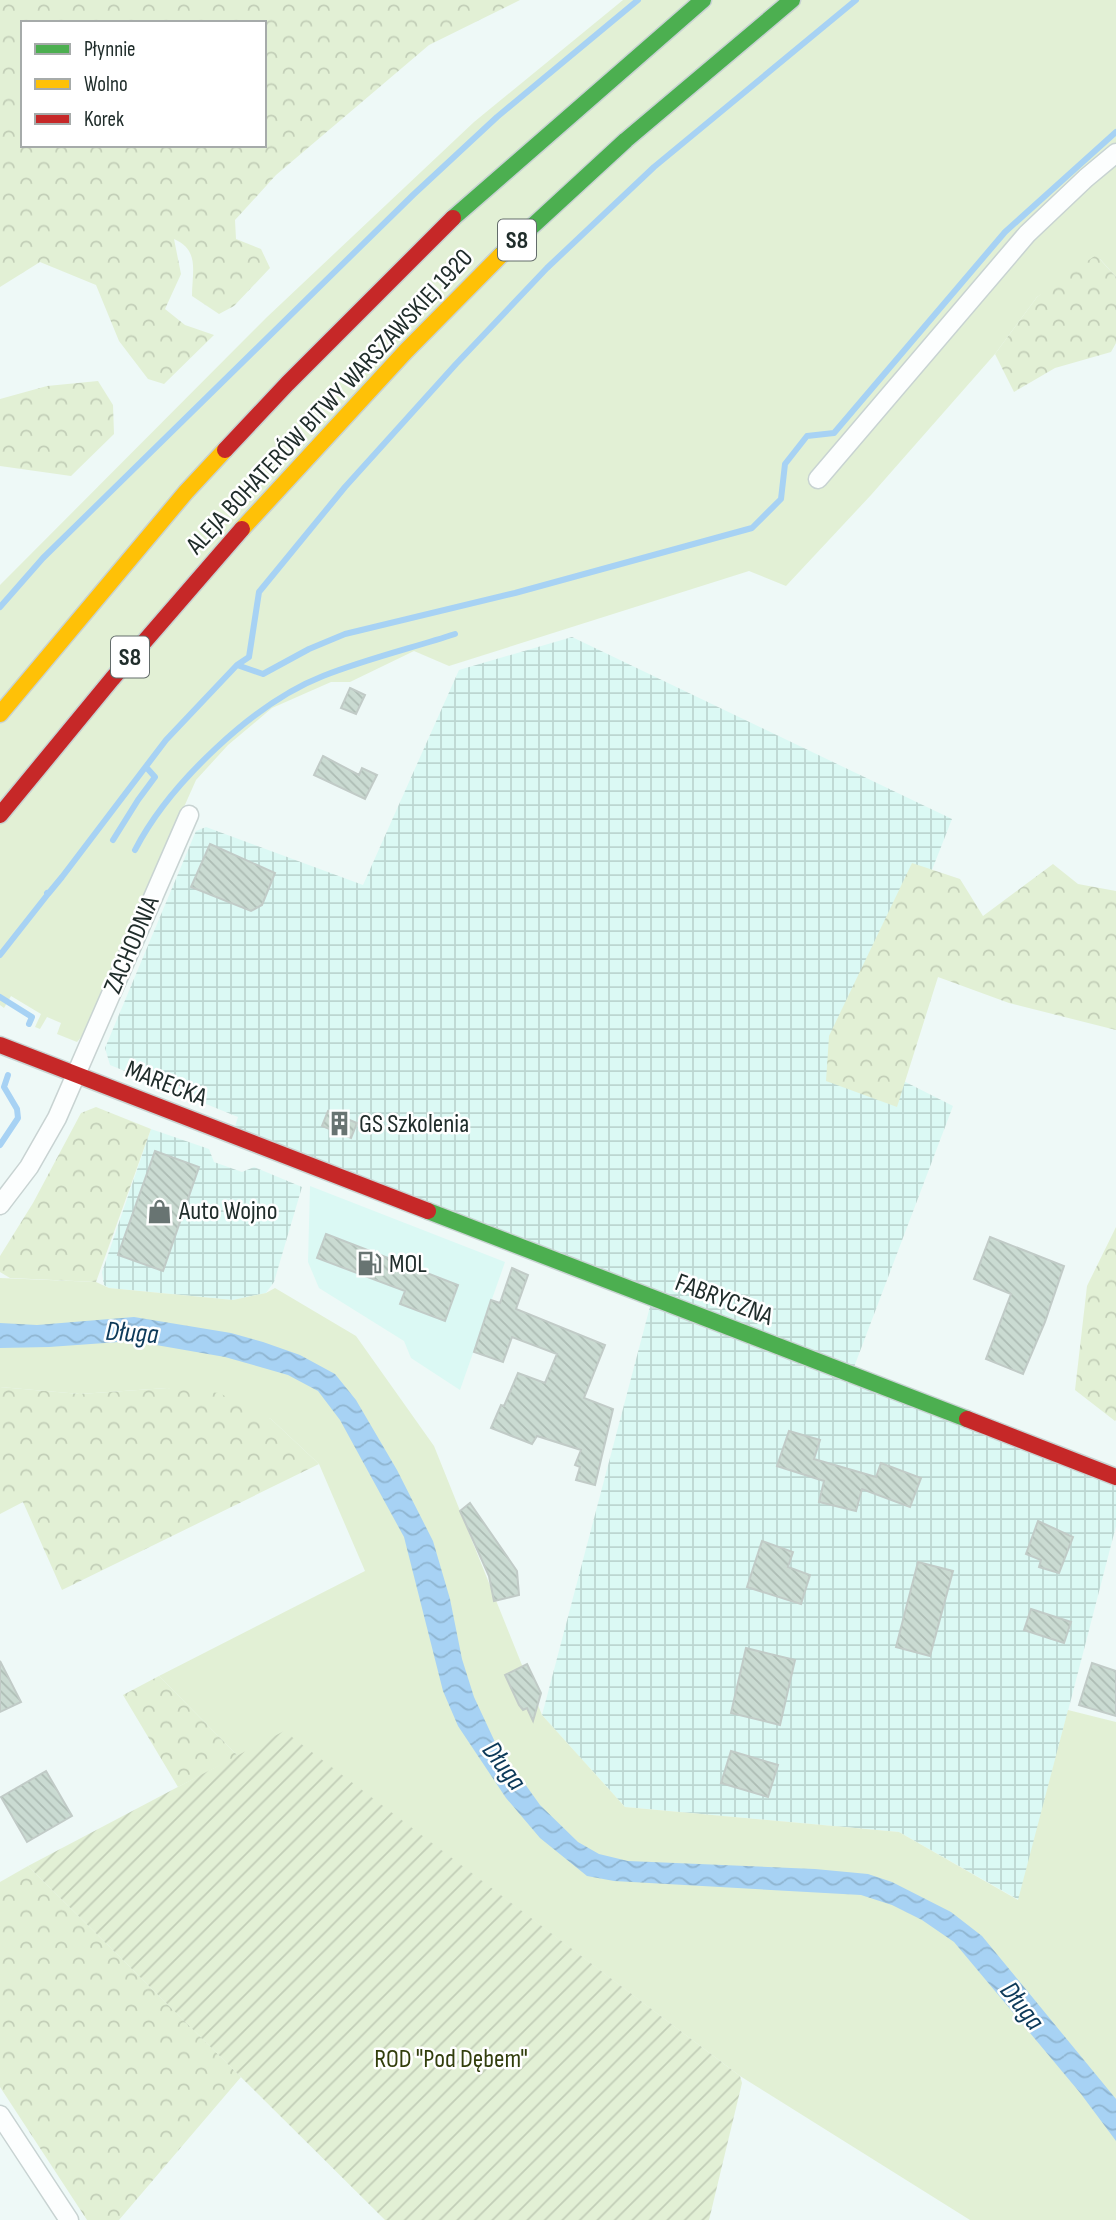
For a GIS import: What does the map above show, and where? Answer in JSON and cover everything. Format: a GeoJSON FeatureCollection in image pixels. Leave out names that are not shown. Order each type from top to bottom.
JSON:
{"type":"FeatureCollection","features":[{"type":"Feature","properties":{"kind":"main road","name":"ALEJA BOHATERÓW BITWY WARSZAWSKIEJ 1920"},"geometry":{"type":"LineString","coordinates":[[0,714],[186,492],[362,308],[456,215],[703,0]]}},
{"type":"Feature","properties":{"kind":"main road","name":"ALEJA BOHATERÓW BITWY WARSZAWSKIEJ 1920"},"geometry":{"type":"LineString","coordinates":[[0,815],[87,708],[331,429],[467,289],[614,151],[792,0]]}},
{"type":"Feature","properties":{"kind":"main road","name":"MARECKA"},"geometry":{"type":"LineString","coordinates":[[0,1045],[314,1168]]}},
{"type":"Feature","properties":{"kind":"main road","name":"FABRYCZNA"},"geometry":{"type":"LineString","coordinates":[[314,1168],[1116,1477]]}},
{"type":"Feature","properties":{"kind":"street"},"geometry":{"type":"LineString","coordinates":[[818,479],[1027,234],[1116,153]]}},
{"type":"Feature","properties":{"kind":"street","name":"ZACHODNIA"},"geometry":{"type":"LineString","coordinates":[[0,1205],[29,1167],[57,1118],[188,815]]}},
{"type":"Feature","properties":{"kind":"street"},"geometry":{"type":"LineString","coordinates":[[0,2115],[69,2220]]}},
{"type":"Feature","properties":{"kind":"shaded area"},"geometry":{"type":"Polygon","coordinates":[[[572,637],[952,819],[858,1058],[953,1106],[851,1375],[1116,1477],[1116,1526],[1019,1900],[899,1832],[625,1807],[542,1715],[652,1299],[232,1136],[238,1117],[110,1065],[105,1048],[196,831],[206,827],[363,885],[459,670],[572,637]]]}},
{"type":"Feature","properties":{"kind":"shaded area"},"geometry":{"type":"Polygon","coordinates":[[[151,1129],[209,1149],[214,1162],[242,1172],[254,1167],[302,1187],[274,1282],[266,1293],[233,1300],[109,1288],[104,1285],[102,1272],[151,1129]]]}},
{"type":"Feature","properties":{"kind":"shaded area"},"geometry":{"type":"Polygon","coordinates":[[[310,1186],[505,1262],[460,1390],[411,1358],[404,1341],[319,1288],[308,1262],[310,1186]]]}},
{"type":"Feature","properties":{"kind":"green space"},"geometry":{"type":"Polygon","coordinates":[[[0,0],[520,0],[429,45],[276,175],[235,220],[236,239],[261,249],[270,268],[234,306],[219,314],[192,296],[191,256],[188,249],[174,239],[181,274],[165,309],[185,325],[214,335],[164,384],[148,379],[119,341],[96,285],[40,262],[0,287],[0,0]]]}},
{"type":"Feature","properties":{"kind":"green space"},"geometry":{"type":"Polygon","coordinates":[[[623,0],[1116,0],[1116,277],[1100,259],[1037,297],[995,354],[871,495],[786,586],[749,571],[449,666],[414,651],[350,682],[331,682],[272,708],[228,745],[196,780],[82,1036],[77,1042],[57,1034],[61,1023],[47,1017],[40,1029],[35,1027],[41,1014],[11,996],[4,1008],[0,1005],[0,585],[266,318],[474,122],[623,0]]]}},
{"type":"Feature","properties":{"kind":"green space"},"geometry":{"type":"Polygon","coordinates":[[[1096,255],[1116,277],[1116,343],[1111,352],[1055,368],[1014,392],[995,354],[1037,297],[1096,255]]]}},
{"type":"Feature","properties":{"kind":"green space"},"geometry":{"type":"Polygon","coordinates":[[[98,381],[113,405],[114,434],[71,476],[0,466],[0,399],[47,386],[98,381]]]}},
{"type":"Feature","properties":{"kind":"green space"},"geometry":{"type":"Polygon","coordinates":[[[912,863],[960,879],[983,916],[1053,864],[1078,884],[1116,891],[1116,1030],[1009,1003],[938,977],[897,1107],[826,1081],[829,1036],[912,863]]]}},
{"type":"Feature","properties":{"kind":"green space"},"geometry":{"type":"Polygon","coordinates":[[[96,1107],[151,1129],[96,1282],[10,1278],[0,1272],[0,1256],[33,1203],[81,1113],[96,1107]]]}},
{"type":"Feature","properties":{"kind":"green space"},"geometry":{"type":"Polygon","coordinates":[[[1116,1227],[1115,1421],[1075,1390],[1087,1286],[1116,1227]]]}},
{"type":"Feature","properties":{"kind":"green space"},"geometry":{"type":"Polygon","coordinates":[[[0,1278],[96,1282],[109,1288],[233,1300],[266,1293],[275,1288],[356,1336],[434,1446],[542,1715],[625,1807],[899,1832],[1018,1900],[1068,1710],[1116,1722],[1116,2220],[970,2220],[740,2076],[284,1732],[238,1756],[159,1676],[365,1571],[319,1464],[271,1419],[167,1388],[80,1394],[0,1387],[0,1278]]]}},
{"type":"Feature","properties":{"kind":"green space"},"geometry":{"type":"Polygon","coordinates":[[[0,1387],[80,1394],[167,1388],[219,1393],[271,1419],[319,1464],[62,1590],[23,1502],[0,1514],[0,1387]]]}},
{"type":"Feature","properties":{"kind":"green space"},"geometry":{"type":"Polygon","coordinates":[[[159,1676],[238,1756],[178,1787],[123,1695],[159,1676]]]}},
{"type":"Feature","properties":{"kind":"green space","name":"ROD \"Pod Dębem\""},"geometry":{"type":"Polygon","coordinates":[[[284,1731],[740,2076],[742,2083],[709,2220],[385,2220],[28,1866],[284,1731]]]}},
{"type":"Feature","properties":{"kind":"green space"},"geometry":{"type":"Polygon","coordinates":[[[28,1866],[241,2077],[119,2220],[87,2220],[0,2087],[0,1882],[28,1866]]]}},
{"type":"Feature","properties":{"kind":"water","name":"Długa"},"geometry":{"type":"Polygon","coordinates":[[[134,1317],[231,1333],[263,1342],[300,1355],[335,1374],[356,1400],[397,1470],[433,1541],[450,1599],[462,1659],[474,1697],[495,1742],[540,1805],[578,1842],[599,1854],[628,1861],[815,1869],[868,1874],[892,1882],[951,1912],[982,1936],[1116,2099],[1116,2141],[1081,2094],[954,1942],[922,1920],[892,1905],[861,1895],[614,1881],[587,1876],[540,1838],[506,1798],[458,1726],[443,1691],[404,1537],[340,1420],[318,1391],[288,1375],[225,1357],[133,1341],[0,1348],[0,1323],[37,1325],[134,1317]]]}},
{"type":"Feature","properties":{"kind":"building"},"geometry":{"type":"Polygon","coordinates":[[[350,688],[365,695],[356,714],[341,708],[350,688]]]}},
{"type":"Feature","properties":{"kind":"building"},"geometry":{"type":"Polygon","coordinates":[[[323,756],[359,775],[362,768],[377,775],[365,799],[314,775],[323,756]]]}},
{"type":"Feature","properties":{"kind":"building"},"geometry":{"type":"Polygon","coordinates":[[[210,844],[275,873],[262,905],[251,911],[191,887],[210,844]]]}},
{"type":"Feature","properties":{"kind":"building","name":"GS Szkolenia"},"geometry":{"type":"Polygon","coordinates":[[[328,1111],[357,1123],[351,1138],[322,1126],[328,1111]]]}},
{"type":"Feature","properties":{"kind":"building","name":"Auto Wojno"},"geometry":{"type":"Polygon","coordinates":[[[155,1151],[199,1167],[163,1271],[118,1255],[155,1151]]]}},
{"type":"Feature","properties":{"kind":"building"},"geometry":{"type":"Polygon","coordinates":[[[326,1234],[458,1285],[445,1321],[400,1304],[405,1291],[317,1258],[326,1234]]]}},
{"type":"Feature","properties":{"kind":"building"},"geometry":{"type":"Polygon","coordinates":[[[990,1237],[1064,1266],[1045,1322],[1023,1374],[986,1359],[1011,1294],[974,1279],[990,1237]]]}},
{"type":"Feature","properties":{"kind":"building"},"geometry":{"type":"Polygon","coordinates":[[[512,1268],[528,1275],[516,1309],[605,1345],[584,1398],[613,1409],[595,1485],[576,1480],[580,1467],[575,1465],[581,1450],[537,1436],[532,1444],[491,1428],[518,1373],[545,1383],[557,1354],[512,1337],[503,1362],[474,1352],[491,1300],[500,1303],[512,1268]]]}},
{"type":"Feature","properties":{"kind":"building"},"geometry":{"type":"Polygon","coordinates":[[[789,1431],[820,1440],[814,1459],[876,1477],[881,1463],[921,1478],[910,1507],[862,1489],[856,1511],[819,1502],[824,1481],[777,1466],[789,1431]]]}},
{"type":"Feature","properties":{"kind":"building"},"geometry":{"type":"Polygon","coordinates":[[[470,1503],[517,1571],[519,1595],[494,1601],[489,1576],[460,1511],[470,1503]]]}},
{"type":"Feature","properties":{"kind":"building"},"geometry":{"type":"Polygon","coordinates":[[[1038,1521],[1073,1537],[1059,1573],[1039,1567],[1041,1560],[1026,1554],[1038,1521]]]}},
{"type":"Feature","properties":{"kind":"building"},"geometry":{"type":"Polygon","coordinates":[[[762,1541],[793,1552],[788,1567],[810,1575],[801,1604],[747,1587],[762,1541]]]}},
{"type":"Feature","properties":{"kind":"building"},"geometry":{"type":"Polygon","coordinates":[[[918,1562],[953,1571],[930,1656],[896,1647],[918,1562]]]}},
{"type":"Feature","properties":{"kind":"building"},"geometry":{"type":"Polygon","coordinates":[[[1031,1609],[1071,1622],[1064,1643],[1024,1630],[1031,1609]]]}},
{"type":"Feature","properties":{"kind":"building"},"geometry":{"type":"Polygon","coordinates":[[[746,1648],[795,1660],[780,1725],[731,1713],[746,1648]]]}},
{"type":"Feature","properties":{"kind":"building"},"geometry":{"type":"Polygon","coordinates":[[[0,1661],[21,1702],[0,1712],[0,1661]]]}},
{"type":"Feature","properties":{"kind":"building"},"geometry":{"type":"Polygon","coordinates":[[[1092,1663],[1116,1671],[1116,1716],[1079,1705],[1092,1663]]]}},
{"type":"Feature","properties":{"kind":"building"},"geometry":{"type":"Polygon","coordinates":[[[527,1664],[541,1693],[533,1721],[527,1708],[523,1710],[519,1705],[505,1675],[527,1664]]]}},
{"type":"Feature","properties":{"kind":"building"},"geometry":{"type":"Polygon","coordinates":[[[731,1751],[778,1765],[768,1797],[721,1783],[731,1751]]]}},
{"type":"Feature","properties":{"kind":"building"},"geometry":{"type":"Polygon","coordinates":[[[46,1771],[72,1816],[27,1842],[1,1797],[46,1771]]]}},
{"type":"Feature","properties":{"kind":"waterway"},"geometry":{"type":"LineString","coordinates":[[0,607],[43,558],[413,195],[497,117],[638,0]]}},
{"type":"Feature","properties":{"kind":"waterway"},"geometry":{"type":"LineString","coordinates":[[237,665],[249,657],[259,592],[345,487],[456,364],[547,268],[654,167],[856,0]]}},
{"type":"Feature","properties":{"kind":"waterway"},"geometry":{"type":"LineString","coordinates":[[47,893],[166,740],[237,665],[263,674],[309,649],[345,634],[515,593],[752,528],[781,499],[785,464],[807,436],[834,433],[1005,232],[1116,132]]}},
{"type":"Feature","properties":{"kind":"waterway"},"geometry":{"type":"LineString","coordinates":[[135,850],[150,825],[191,773],[216,748],[269,705],[323,676],[455,634]]}},
{"type":"Feature","properties":{"kind":"waterway"},"geometry":{"type":"LineString","coordinates":[[113,840],[155,777],[146,767]]}},
{"type":"Feature","properties":{"kind":"waterway"},"geometry":{"type":"LineString","coordinates":[[0,955],[48,894]]}},
{"type":"Feature","properties":{"kind":"waterway"},"geometry":{"type":"LineString","coordinates":[[0,997],[32,1017],[29,1024]]}},
{"type":"Feature","properties":{"kind":"waterway"},"geometry":{"type":"LineString","coordinates":[[0,1145],[18,1118],[17,1109],[4,1087],[8,1075]]}},
{"type":"Feature","properties":{"kind":"traffic: fast"},"geometry":{"type":"LineString","coordinates":[[453,218],[703,0]]}},
{"type":"Feature","properties":{"kind":"traffic: fast"},"geometry":{"type":"LineString","coordinates":[[501,255],[626,140],[792,0]]}},
{"type":"Feature","properties":{"kind":"traffic: fast"},"geometry":{"type":"LineString","coordinates":[[428,1211],[967,1419]]}},
{"type":"Feature","properties":{"kind":"traffic: slow"},"geometry":{"type":"LineString","coordinates":[[242,529],[406,351],[501,255]]}},
{"type":"Feature","properties":{"kind":"traffic: slow"},"geometry":{"type":"LineString","coordinates":[[0,714],[186,492],[225,450]]}},
{"type":"Feature","properties":{"kind":"traffic: jam"},"geometry":{"type":"LineString","coordinates":[[225,450],[453,218]]}},
{"type":"Feature","properties":{"kind":"traffic: jam"},"geometry":{"type":"LineString","coordinates":[[0,815],[112,679],[242,529]]}},
{"type":"Feature","properties":{"kind":"traffic: jam"},"geometry":{"type":"LineString","coordinates":[[0,1045],[428,1211]]}},
{"type":"Feature","properties":{"kind":"traffic: jam"},"geometry":{"type":"LineString","coordinates":[[967,1419],[1116,1477]]}},
{"type":"Feature","properties":{"kind":"place","name":"GS Szkolenia"},"geometry":{"type":"Point","coordinates":[339,1124]}},
{"type":"Feature","properties":{"kind":"place","name":"Auto Wojno"},"geometry":{"type":"Point","coordinates":[159,1211]}},
{"type":"Feature","properties":{"kind":"place","name":"MOL"},"geometry":{"type":"Point","coordinates":[369,1264]}}]}
